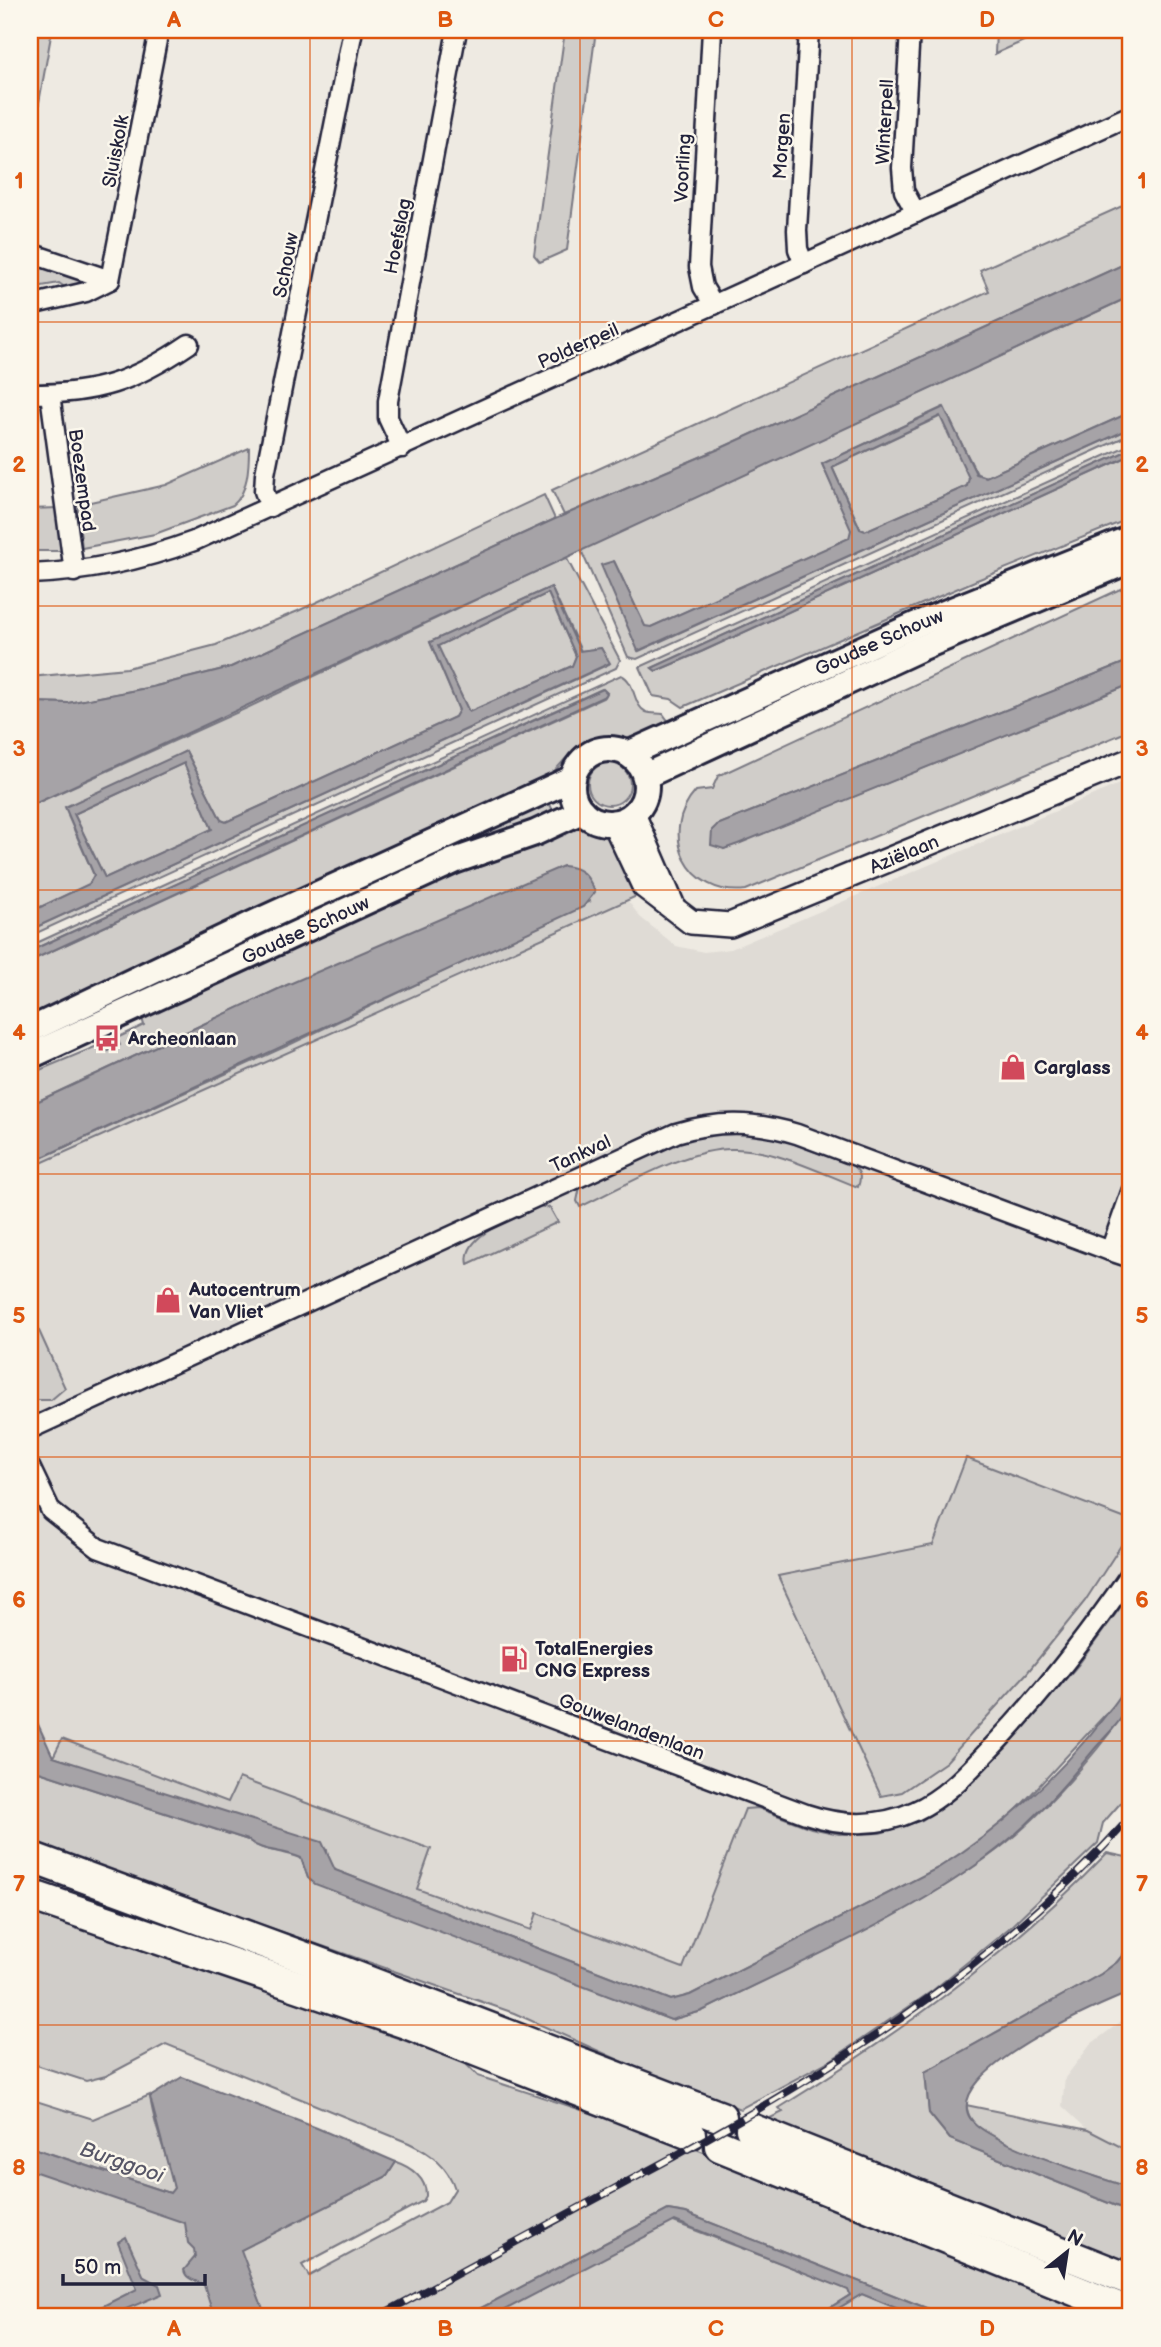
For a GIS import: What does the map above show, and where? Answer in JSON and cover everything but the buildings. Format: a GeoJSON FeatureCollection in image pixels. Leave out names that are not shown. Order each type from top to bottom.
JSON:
{"type":"FeatureCollection","features":[{"type":"Feature","properties":{"kind":"highway"},"geometry":{"type":"LineString","coordinates":[[30,1857],[325,1965],[721,2117]]}},
{"type":"Feature","properties":{"kind":"highway"},"geometry":{"type":"LineString","coordinates":[[30,1895],[406,2023],[690,2134]]}},
{"type":"Feature","properties":{"kind":"highway"},"geometry":{"type":"LineString","coordinates":[[751,2129],[1131,2280]]}},
{"type":"Feature","properties":{"kind":"highway"},"geometry":{"type":"LineString","coordinates":[[720,2146],[1131,2313]]}},
{"type":"Feature","properties":{"kind":"main road","name":"Goudse Schouw"},"geometry":{"type":"LineString","coordinates":[[628,754],[915,625],[1131,538]]}},
{"type":"Feature","properties":{"kind":"main road","name":"Goudse Schouw"},"geometry":{"type":"LineString","coordinates":[[645,776],[921,648],[1131,560]]}},
{"type":"Feature","properties":{"kind":"main road"},"geometry":{"type":"LineString","coordinates":[[611,749],[628,754],[640,766],[645,776],[643,800],[624,818],[600,821],[582,811],[573,796],[573,778],[580,762],[594,752],[611,749]]}},
{"type":"Feature","properties":{"kind":"main road","name":"Goudse Schouw"},"geometry":{"type":"LineString","coordinates":[[30,1030],[252,924],[573,778]]}},
{"type":"Feature","properties":{"kind":"main road","name":"Goudse Schouw"},"geometry":{"type":"LineString","coordinates":[[30,1056],[454,861],[535,834],[582,811]]}},
{"type":"Feature","properties":{"kind":"street","name":"Sluiskolk"},"geometry":{"type":"LineString","coordinates":[[110,280],[159,30]]}},
{"type":"Feature","properties":{"kind":"street","name":"Schouw"},"geometry":{"type":"LineString","coordinates":[[270,507],[264,491],[265,474],[353,30]]}},
{"type":"Feature","properties":{"kind":"street","name":"Hoefslag"},"geometry":{"type":"LineString","coordinates":[[402,448],[388,418],[387,401],[457,30]]}},
{"type":"Feature","properties":{"kind":"street","name":"Voorling"},"geometry":{"type":"LineString","coordinates":[[712,30],[699,267],[703,286],[714,306]]}},
{"type":"Feature","properties":{"kind":"street","name":"Morgen"},"geometry":{"type":"LineString","coordinates":[[804,264],[798,249],[797,230],[809,30]]}},
{"type":"Feature","properties":{"kind":"street","name":"Winterpell"},"geometry":{"type":"LineString","coordinates":[[910,30],[902,168],[904,191],[916,213]]}},
{"type":"Feature","properties":{"kind":"street","name":"Polderpeil"},"geometry":{"type":"LineString","coordinates":[[30,574],[74,572],[167,551],[402,448],[1131,115]]}},
{"type":"Feature","properties":{"kind":"street"},"geometry":{"type":"LineString","coordinates":[[30,253],[110,280]]}},
{"type":"Feature","properties":{"kind":"street"},"geometry":{"type":"LineString","coordinates":[[30,304],[86,292],[110,280]]}},
{"type":"Feature","properties":{"kind":"street"},"geometry":{"type":"LineString","coordinates":[[30,394],[83,393],[114,384],[164,360],[189,344]]}},
{"type":"Feature","properties":{"kind":"street","name":"Boezempad"},"geometry":{"type":"LineString","coordinates":[[50,394],[74,572]]}},
{"type":"Feature","properties":{"kind":"street","name":"Aziëlaan"},"geometry":{"type":"LineString","coordinates":[[624,818],[644,886],[691,922],[730,925],[1131,760]]}},
{"type":"Feature","properties":{"kind":"street","name":"Tankval"},"geometry":{"type":"LineString","coordinates":[[30,1429],[676,1133],[705,1124],[755,1123],[797,1134],[1110,1251]]}},
{"type":"Feature","properties":{"kind":"street"},"geometry":{"type":"LineString","coordinates":[[1131,1192],[1110,1251],[1131,1258]]}},
{"type":"Feature","properties":{"kind":"street","name":"Gouwelandenlaan"},"geometry":{"type":"LineString","coordinates":[[30,1467],[51,1511],[98,1548],[793,1810],[838,1823],[897,1818],[924,1806],[954,1785],[1041,1693],[1131,1573]]}},
{"type":"Feature","properties":{"kind":"shaded area"},"geometry":{"type":"Polygon","coordinates":[[[30,30],[52,30],[37,114],[30,119],[30,30]]]}},
{"type":"Feature","properties":{"kind":"shaded area"},"geometry":{"type":"Polygon","coordinates":[[[565,30],[596,30],[567,250],[540,262],[534,255],[565,30]]]}},
{"type":"Feature","properties":{"kind":"shaded area"},"geometry":{"type":"Polygon","coordinates":[[[996,30],[1041,30],[1041,33],[995,54],[996,30]]]}},
{"type":"Feature","properties":{"kind":"shaded area"},"geometry":{"type":"Polygon","coordinates":[[[1131,202],[1131,261],[719,449],[564,515],[552,490],[989,291],[980,270],[1131,202]]]}},
{"type":"Feature","properties":{"kind":"shaded area"},"geometry":{"type":"Polygon","coordinates":[[[30,259],[84,277],[84,281],[66,288],[59,283],[30,288],[30,259]]]}},
{"type":"Feature","properties":{"kind":"shaded area"},"geometry":{"type":"Polygon","coordinates":[[[1131,261],[1131,296],[30,806],[30,702],[68,703],[152,687],[231,667],[1131,261]]]}},
{"type":"Feature","properties":{"kind":"shaded area"},"geometry":{"type":"Polygon","coordinates":[[[1131,296],[1131,412],[986,477],[977,474],[943,407],[822,464],[852,530],[850,538],[651,627],[645,627],[614,561],[639,651],[1131,428],[1131,434],[637,659],[628,657],[581,550],[1131,296]]]}},
{"type":"Feature","properties":{"kind":"shaded area"},"geometry":{"type":"Polygon","coordinates":[[[944,407],[976,474],[986,477],[1131,412],[1131,428],[638,651],[601,565],[614,561],[645,626],[651,627],[849,538],[851,530],[822,464],[944,407]],[[940,416],[832,467],[860,529],[865,531],[967,486],[969,478],[940,416]]]}},
{"type":"Feature","properties":{"kind":"shaded area"},"geometry":{"type":"Polygon","coordinates":[[[941,416],[970,478],[967,486],[865,531],[860,528],[832,467],[941,416]]]}},
{"type":"Feature","properties":{"kind":"shaded area"},"geometry":{"type":"Polygon","coordinates":[[[1131,444],[1131,449],[652,668],[656,671],[703,651],[1131,455],[1131,518],[977,580],[683,707],[671,699],[653,696],[640,667],[1131,444]]]}},
{"type":"Feature","properties":{"kind":"shaded area"},"geometry":{"type":"Polygon","coordinates":[[[249,448],[245,486],[233,505],[155,534],[82,548],[77,505],[166,485],[249,448]]]}},
{"type":"Feature","properties":{"kind":"shaded area"},"geometry":{"type":"Polygon","coordinates":[[[1131,449],[1131,455],[703,651],[656,671],[652,668],[1131,449]]]}},
{"type":"Feature","properties":{"kind":"shaded area"},"geometry":{"type":"Polygon","coordinates":[[[544,495],[555,519],[231,667],[152,687],[68,703],[30,702],[30,677],[127,668],[216,645],[298,611],[544,495]]]}},
{"type":"Feature","properties":{"kind":"shaded area"},"geometry":{"type":"Polygon","coordinates":[[[58,508],[62,551],[30,551],[30,509],[58,508]]]}},
{"type":"Feature","properties":{"kind":"shaded area"},"geometry":{"type":"Polygon","coordinates":[[[566,557],[620,660],[616,668],[30,936],[30,930],[609,664],[601,648],[581,651],[551,587],[430,642],[459,710],[455,717],[226,822],[221,820],[186,751],[68,816],[94,875],[90,884],[30,912],[30,806],[249,707],[566,557]]]}},
{"type":"Feature","properties":{"kind":"shaded area"},"geometry":{"type":"Polygon","coordinates":[[[1131,584],[1131,660],[717,825],[724,849],[1131,684],[1131,730],[746,890],[726,890],[708,884],[694,873],[685,859],[679,843],[679,826],[685,808],[696,791],[712,789],[718,776],[1131,584]]]}},
{"type":"Feature","properties":{"kind":"shaded area"},"geometry":{"type":"Polygon","coordinates":[[[551,587],[580,651],[601,648],[610,663],[30,930],[30,912],[89,884],[94,875],[65,807],[186,751],[221,820],[226,822],[455,717],[459,710],[430,642],[551,587]],[[548,593],[438,646],[469,712],[572,666],[576,656],[548,593]],[[184,763],[74,814],[105,878],[212,829],[184,763]]]}},
{"type":"Feature","properties":{"kind":"shaded area"},"geometry":{"type":"Polygon","coordinates":[[[548,593],[576,656],[572,666],[469,712],[437,646],[548,593]]]}},
{"type":"Feature","properties":{"kind":"shaded area"},"geometry":{"type":"Polygon","coordinates":[[[1131,660],[1131,684],[738,844],[724,849],[711,845],[712,830],[717,825],[1131,660]]]}},
{"type":"Feature","properties":{"kind":"shaded area"},"geometry":{"type":"Polygon","coordinates":[[[621,675],[629,682],[642,709],[648,713],[663,714],[672,726],[638,738],[589,743],[567,757],[550,776],[30,1026],[30,961],[605,697],[607,693],[602,689],[30,951],[30,946],[621,675]]]}},
{"type":"Feature","properties":{"kind":"shaded area"},"geometry":{"type":"Polygon","coordinates":[[[603,689],[607,693],[605,696],[30,961],[30,951],[603,689]]]}},
{"type":"Feature","properties":{"kind":"shaded area"},"geometry":{"type":"Polygon","coordinates":[[[184,763],[212,829],[105,878],[74,814],[184,763]]]}},
{"type":"Feature","properties":{"kind":"shaded area"},"geometry":{"type":"Polygon","coordinates":[[[609,763],[624,769],[630,784],[624,799],[609,805],[594,799],[588,784],[594,769],[609,763]]]}},
{"type":"Feature","properties":{"kind":"shaded area"},"geometry":{"type":"Polygon","coordinates":[[[1131,779],[1131,1593],[1042,1709],[961,1792],[922,1820],[880,1833],[839,1834],[811,1828],[739,1822],[674,1991],[350,1874],[313,1838],[58,1755],[41,1738],[30,1709],[30,1168],[628,901],[640,917],[676,946],[704,952],[731,949],[1131,779]]]}},
{"type":"Feature","properties":{"kind":"shaded area"},"geometry":{"type":"Polygon","coordinates":[[[546,796],[556,817],[30,1047],[30,1040],[546,796]]]}},
{"type":"Feature","properties":{"kind":"shaded area"},"geometry":{"type":"Polygon","coordinates":[[[580,826],[607,835],[621,852],[639,895],[30,1168],[30,1163],[291,1044],[591,901],[287,985],[30,1105],[30,1074],[102,1044],[106,1052],[120,1045],[117,1038],[144,1025],[140,1012],[563,828],[580,826]]]}},
{"type":"Feature","properties":{"kind":"shaded area"},"geometry":{"type":"Polygon","coordinates":[[[563,866],[579,870],[587,877],[595,892],[583,907],[30,1163],[30,1105],[287,985],[563,866]]]}},
{"type":"Feature","properties":{"kind":"shaded area"},"geometry":{"type":"Polygon","coordinates":[[[731,1131],[770,1135],[852,1165],[860,1175],[858,1187],[766,1153],[735,1149],[697,1154],[656,1170],[580,1207],[577,1201],[580,1187],[686,1139],[731,1131]]]}},
{"type":"Feature","properties":{"kind":"shaded area"},"geometry":{"type":"Polygon","coordinates":[[[539,1206],[550,1208],[558,1222],[468,1264],[468,1253],[482,1235],[493,1227],[539,1206]]]}},
{"type":"Feature","properties":{"kind":"shaded area"},"geometry":{"type":"Polygon","coordinates":[[[30,1311],[65,1388],[51,1400],[30,1400],[30,1311]]]}},
{"type":"Feature","properties":{"kind":"shaded area"},"geometry":{"type":"Polygon","coordinates":[[[966,1458],[1131,1521],[1131,1530],[1085,1601],[1027,1673],[946,1762],[902,1792],[881,1796],[778,1576],[933,1545],[966,1458]]]}},
{"type":"Feature","properties":{"kind":"shaded area"},"geometry":{"type":"Polygon","coordinates":[[[1131,1593],[1131,1681],[1116,1703],[1011,1816],[977,1844],[938,1868],[690,1995],[671,2000],[335,1870],[328,1860],[327,1850],[53,1757],[62,1739],[228,1802],[239,1778],[431,1849],[417,1889],[531,1930],[537,1913],[683,1968],[745,1809],[758,1808],[811,1828],[839,1834],[880,1833],[922,1820],[961,1792],[1005,1749],[1078,1665],[1131,1593]]]}},
{"type":"Feature","properties":{"kind":"shaded area"},"geometry":{"type":"Polygon","coordinates":[[[1131,1681],[1128,1704],[1120,1720],[1043,1808],[987,1857],[921,1900],[849,1940],[702,2011],[671,2020],[315,1884],[308,1878],[301,1858],[294,1855],[260,1847],[248,1840],[30,1769],[30,1707],[53,1757],[322,1842],[335,1870],[671,2000],[690,1995],[938,1868],[966,1850],[1044,1785],[1090,1735],[1131,1681]]]}},
{"type":"Feature","properties":{"kind":"shaded area"},"geometry":{"type":"Polygon","coordinates":[[[1131,1705],[1131,1791],[1103,1823],[1098,1843],[1008,1929],[932,1991],[831,2060],[740,2109],[639,2069],[514,2013],[30,1844],[30,1769],[248,1840],[266,1849],[301,1858],[308,1878],[671,2020],[702,2011],[885,1920],[989,1856],[1066,1786],[1131,1705]]]}},
{"type":"Feature","properties":{"kind":"shaded area"},"geometry":{"type":"Polygon","coordinates":[[[1107,1853],[1131,1858],[1131,1945],[1117,1962],[1101,1974],[925,2072],[929,2113],[950,2139],[1131,2212],[1131,2269],[766,2120],[783,2112],[779,2108],[909,2022],[992,1959],[1070,1890],[1107,1853]]]}},
{"type":"Feature","properties":{"kind":"shaded area"},"geometry":{"type":"Polygon","coordinates":[[[30,1909],[463,2061],[478,2076],[676,2141],[1116,2317],[949,2317],[686,2213],[668,2210],[464,2317],[266,2317],[240,2250],[387,2176],[396,2162],[417,2174],[426,2190],[423,2201],[302,2265],[309,2276],[447,2202],[455,2189],[448,2174],[431,2156],[409,2143],[166,2044],[106,2076],[86,2081],[30,2063],[30,1909]]]}},
{"type":"Feature","properties":{"kind":"shaded area"},"geometry":{"type":"Polygon","coordinates":[[[1131,1945],[1131,1992],[1059,2025],[1000,2061],[979,2081],[968,2100],[970,2118],[997,2138],[1044,2159],[1131,2188],[1131,2212],[950,2139],[929,2113],[925,2072],[1101,1974],[1117,1962],[1131,1945]]]}},
{"type":"Feature","properties":{"kind":"shaded area"},"geometry":{"type":"Polygon","coordinates":[[[1131,2014],[1131,2152],[1088,2130],[1062,2106],[1065,2078],[1091,2044],[1131,2014]]]}},
{"type":"Feature","properties":{"kind":"shaded area"},"geometry":{"type":"Polygon","coordinates":[[[182,2077],[317,2128],[396,2162],[387,2176],[241,2250],[266,2317],[214,2317],[204,2285],[189,2278],[184,2270],[195,2257],[194,2249],[188,2243],[185,2223],[30,2170],[30,2147],[170,2193],[174,2188],[150,2097],[182,2077]]]}},
{"type":"Feature","properties":{"kind":"shaded area"},"geometry":{"type":"Polygon","coordinates":[[[150,2095],[154,2119],[172,2176],[174,2188],[170,2193],[30,2147],[30,2099],[93,2119],[150,2095]]]}},
{"type":"Feature","properties":{"kind":"shaded area"},"geometry":{"type":"Polygon","coordinates":[[[966,2105],[1088,2130],[1131,2152],[1131,2188],[1004,2142],[975,2124],[966,2105]]]}},
{"type":"Feature","properties":{"kind":"shaded area"},"geometry":{"type":"Polygon","coordinates":[[[30,2161],[193,2218],[218,2317],[30,2317],[30,2161]]]}},
{"type":"Feature","properties":{"kind":"shaded area"},"geometry":{"type":"Polygon","coordinates":[[[668,2210],[686,2213],[949,2317],[918,2317],[862,2294],[824,2317],[815,2317],[850,2295],[848,2290],[675,2221],[491,2317],[464,2317],[668,2210]]]}},
{"type":"Feature","properties":{"kind":"shaded area"},"geometry":{"type":"Polygon","coordinates":[[[671,2221],[848,2289],[850,2295],[815,2317],[491,2317],[671,2221]]]}},
{"type":"Feature","properties":{"kind":"shaded area"},"geometry":{"type":"Polygon","coordinates":[[[126,2237],[144,2277],[159,2285],[162,2294],[107,2317],[81,2317],[137,2289],[118,2242],[126,2237]]]}},
{"type":"Feature","properties":{"kind":"shaded area"},"geometry":{"type":"Polygon","coordinates":[[[862,2294],[918,2317],[824,2317],[862,2294]]]}},
{"type":"Feature","properties":{"kind":"railway"},"geometry":{"type":"LineString","coordinates":[[377,2317],[706,2139],[837,2061],[962,1973],[1021,1925],[1077,1873],[1131,1817]]}},
{"type":"Feature","properties":{"kind":"place","name":"Archeonlaan"},"geometry":{"type":"Point","coordinates":[107,1038]}},
{"type":"Feature","properties":{"kind":"place","name":"Carglass"},"geometry":{"type":"Point","coordinates":[1013,1067]}},
{"type":"Feature","properties":{"kind":"place","name":"Autocentrum Van Vliet"},"geometry":{"type":"Point","coordinates":[168,1300]}},
{"type":"Feature","properties":{"kind":"place","name":"TotalEnergies CNG Express"},"geometry":{"type":"Point","coordinates":[514,1659]}},
{"type":"Feature","properties":{"kind":"water label","name":"Burggooi"},"geometry":{"type":"Point","coordinates":[122,2162]}}]}
